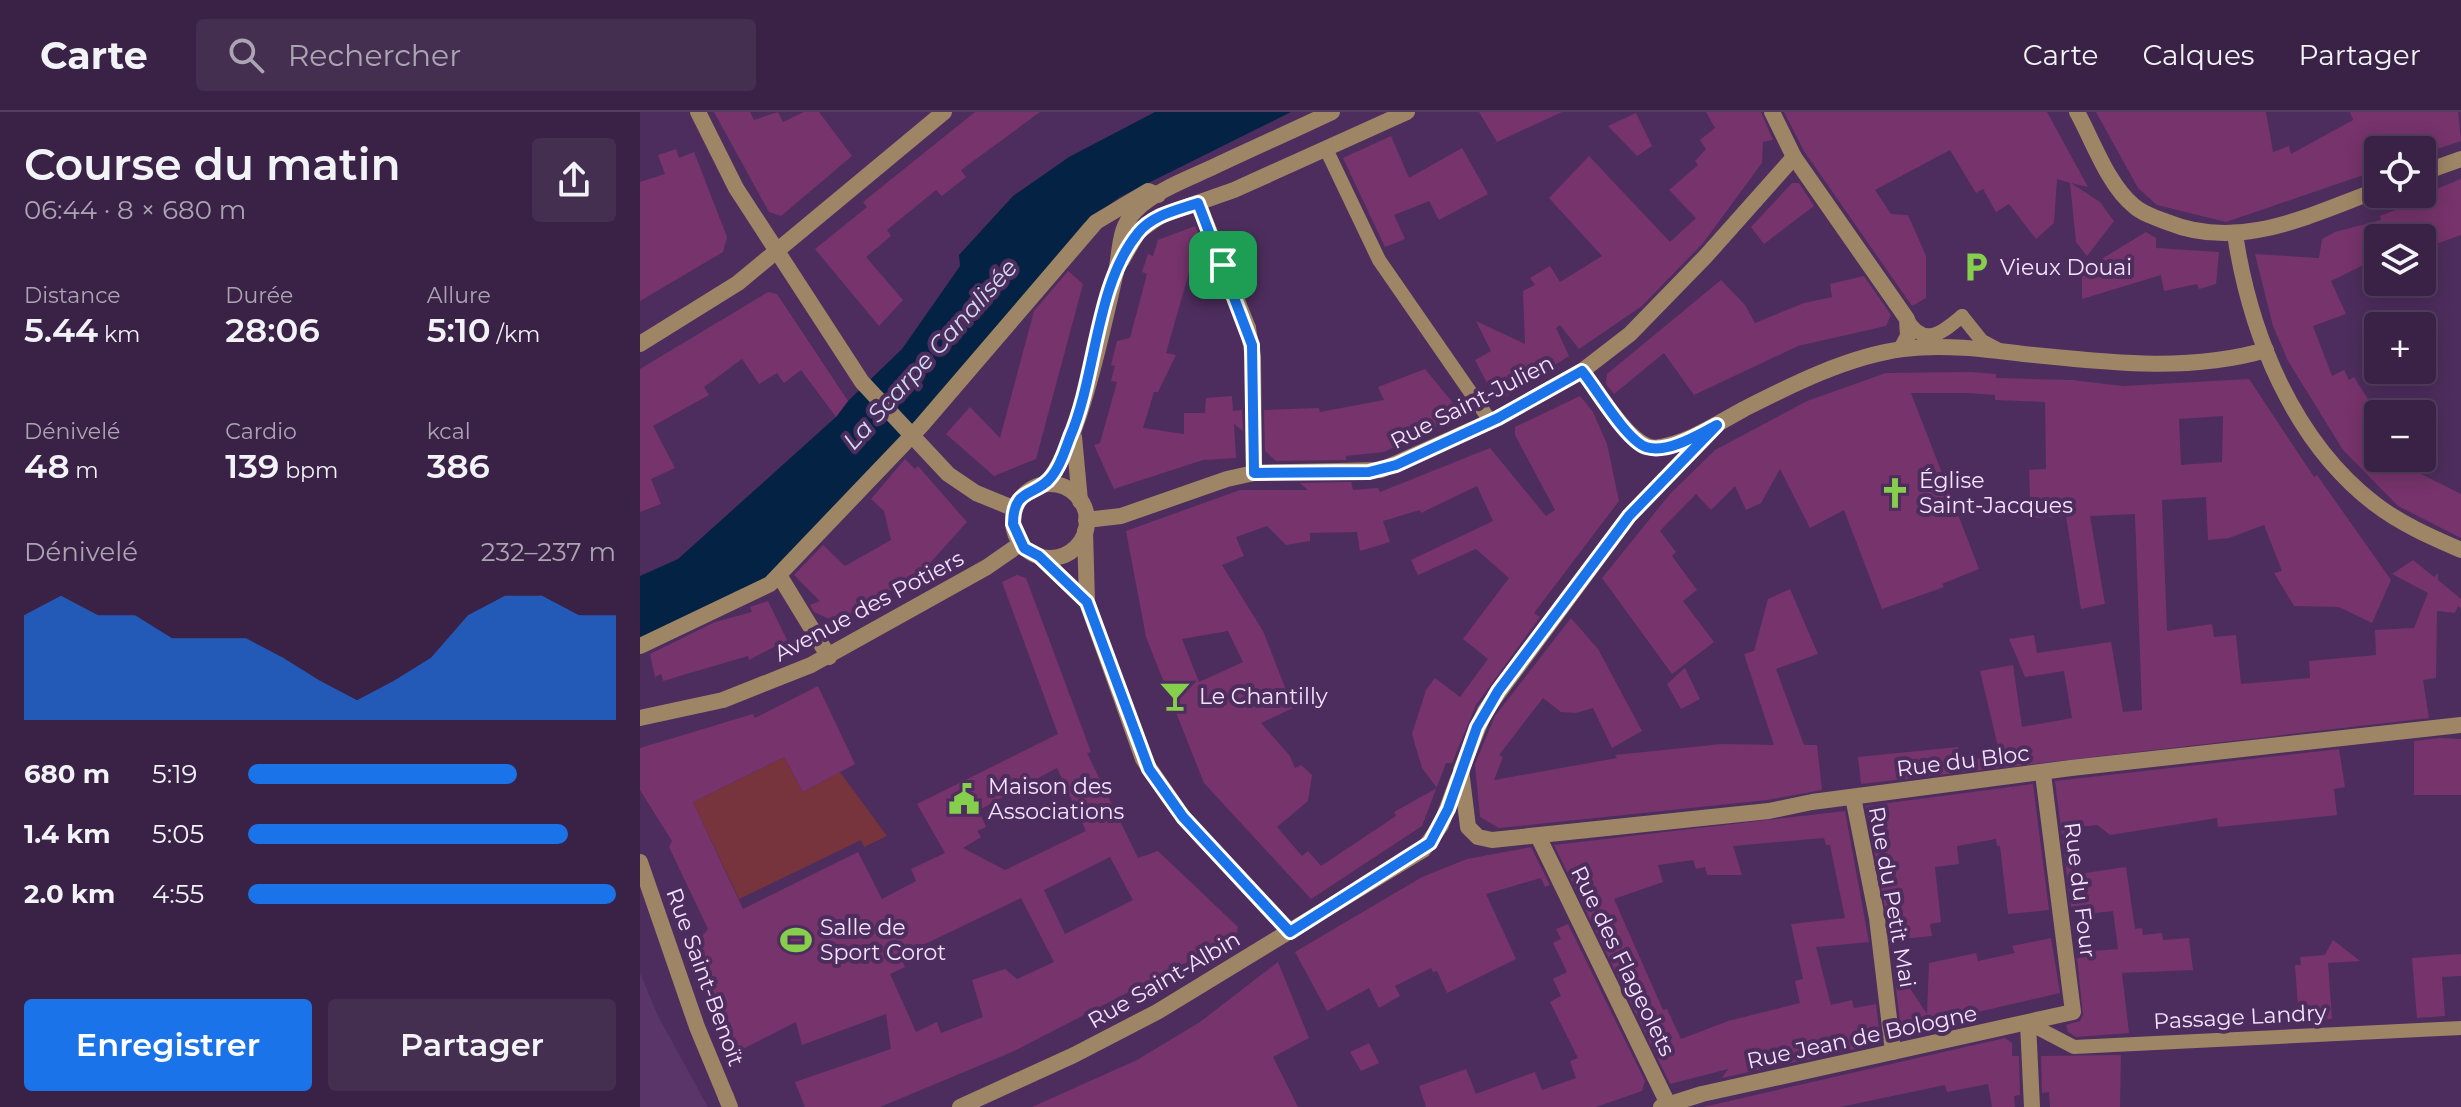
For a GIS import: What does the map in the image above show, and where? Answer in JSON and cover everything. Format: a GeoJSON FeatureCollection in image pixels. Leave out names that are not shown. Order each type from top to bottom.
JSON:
{"type":"FeatureCollection","features":[{"type":"Feature","properties":{"kind":"street"},"geometry":{"type":"LineString","coordinates":[[698,112],[726,170],[862,382],[911,436],[962,485],[1015,509]]}},
{"type":"Feature","properties":{"kind":"street"},"geometry":{"type":"LineString","coordinates":[[640,344],[719,296],[944,112]]}},
{"type":"Feature","properties":{"kind":"street"},"geometry":{"type":"LineString","coordinates":[[1087,602],[1039,556],[1020,544],[1013,524],[1015,509],[1026,492],[1045,484],[1057,469],[1074,427],[1117,268],[1122,232],[1130,218],[1158,195],[1332,112]]}},
{"type":"Feature","properties":{"kind":"street"},"geometry":{"type":"LineString","coordinates":[[1117,268],[1144,226],[1160,216],[1198,203],[1407,112]]}},
{"type":"Feature","properties":{"kind":"street"},"geometry":{"type":"LineString","coordinates":[[1772,112],[1794,157],[1907,319],[1908,336],[1901,349]]}},
{"type":"Feature","properties":{"kind":"street"},"geometry":{"type":"LineString","coordinates":[[2077,112],[2119,188],[2134,207],[2191,230],[2235,234],[2277,227],[2364,195]]}},
{"type":"Feature","properties":{"kind":"street","name":"Rue Saint-Julien"},"geometry":{"type":"LineString","coordinates":[[1086,526],[1227,479],[1254,473],[1381,470],[1491,422],[1582,371],[1617,345],[1662,304],[1794,157]]}},
{"type":"Feature","properties":{"kind":"street"},"geometry":{"type":"LineString","coordinates":[[2436,168],[2461,159]]}},
{"type":"Feature","properties":{"kind":"street"},"geometry":{"type":"LineString","coordinates":[[640,646],[760,592],[911,436],[1096,222],[1148,191],[1158,195]]}},
{"type":"Feature","properties":{"kind":"street"},"geometry":{"type":"LineString","coordinates":[[1198,203],[1248,328],[1253,357],[1254,473]]}},
{"type":"Feature","properties":{"kind":"street"},"geometry":{"type":"LineString","coordinates":[[2235,234],[2255,320],[2266,350],[2313,440],[2346,479],[2393,517],[2461,550]]}},
{"type":"Feature","properties":{"kind":"street"},"geometry":{"type":"LineString","coordinates":[[1582,371],[1631,435],[1647,447],[1665,446],[1717,425],[1760,401],[1821,374],[1901,349],[1949,347],[2141,364],[2235,357],[2266,350]]}},
{"type":"Feature","properties":{"kind":"street"},"geometry":{"type":"LineString","coordinates":[[1461,770],[1477,727],[1511,673],[1629,516],[1717,425]]}},
{"type":"Feature","properties":{"kind":"street"},"geometry":{"type":"LineString","coordinates":[[1074,427],[1075,467],[1086,526],[1087,602],[1149,769],[1183,817],[1290,932]]}},
{"type":"Feature","properties":{"kind":"street"},"geometry":{"type":"LineString","coordinates":[[1045,484],[1068,489],[1080,501]]}},
{"type":"Feature","properties":{"kind":"street"},"geometry":{"type":"LineString","coordinates":[[1039,556],[1057,557],[1067,553],[1086,526]]}},
{"type":"Feature","properties":{"kind":"street","name":"Avenue des Potiers"},"geometry":{"type":"LineString","coordinates":[[640,718],[723,700],[829,657],[987,567],[1020,544]]}},
{"type":"Feature","properties":{"kind":"street"},"geometry":{"type":"LineString","coordinates":[[779,575],[829,657]]}},
{"type":"Feature","properties":{"kind":"street","name":"Rue du Bloc"},"geometry":{"type":"LineString","coordinates":[[1461,770],[1464,813],[1472,832],[1492,840],[1769,811],[1853,797],[2431,726],[2461,725]]}},
{"type":"Feature","properties":{"kind":"street","name":"Rue Saint-Albin"},"geometry":{"type":"LineString","coordinates":[[960,1107],[1124,1030],[1423,850],[1441,825],[1461,770]]}},
{"type":"Feature","properties":{"kind":"street","name":"Rue du Four"},"geometry":{"type":"LineString","coordinates":[[2043,774],[2073,1012]]}},
{"type":"Feature","properties":{"kind":"street","name":"Rue du Petit Mai"},"geometry":{"type":"LineString","coordinates":[[1853,797],[1877,918],[1893,1052]]}},
{"type":"Feature","properties":{"kind":"street","name":"Rue des Flageolets"},"geometry":{"type":"LineString","coordinates":[[1538,836],[1665,1106]]}},
{"type":"Feature","properties":{"kind":"street","name":"Rue Saint-Benoït"},"geometry":{"type":"LineString","coordinates":[[640,862],[697,1027],[728,1102]]}},
{"type":"Feature","properties":{"kind":"street","name":"Rue Jean de Bologne"},"geometry":{"type":"LineString","coordinates":[[1665,1106],[2073,1012]]}},
{"type":"Feature","properties":{"kind":"street"},"geometry":{"type":"LineString","coordinates":[[2028,1023],[2032,1107]]}},
{"type":"Feature","properties":{"kind":"lane"},"geometry":{"type":"LineString","coordinates":[[1326,149],[1379,260],[1491,422]]}},
{"type":"Feature","properties":{"kind":"lane"},"geometry":{"type":"LineString","coordinates":[[1907,319],[1916,331],[1929,337],[1940,335],[1962,316]]}},
{"type":"Feature","properties":{"kind":"lane"},"geometry":{"type":"LineString","coordinates":[[1949,347],[1962,316]]}},
{"type":"Feature","properties":{"kind":"lane"},"geometry":{"type":"LineString","coordinates":[[1962,316],[1982,341],[2003,351]]}},
{"type":"Feature","properties":{"kind":"lane","name":"Passage Landry"},"geometry":{"type":"LineString","coordinates":[[2028,1023],[2074,1047],[2461,1028]]}},
{"type":"Feature","properties":{"kind":"shaded area"},"geometry":{"type":"Polygon","coordinates":[[[784,757],[803,792],[840,772],[887,836],[864,847],[861,840],[739,899],[693,802],[784,757]]]}},
{"type":"Feature","properties":{"kind":"shaded area"},"geometry":{"type":"Polygon","coordinates":[[[640,973],[658,1016],[708,1107],[640,1107],[640,973]]]}},
{"type":"Feature","properties":{"kind":"water","name":"La Scarpe Canalisée"},"geometry":{"type":"Polygon","coordinates":[[[1155,112],[1291,112],[1120,197],[1084,223],[919,421],[761,585],[640,642],[640,576],[678,559],[836,417],[848,401],[902,349],[960,266],[959,255],[1013,196],[1069,157],[1155,112]]]}},
{"type":"Feature","properties":{"kind":"building"},"geometry":{"type":"Polygon","coordinates":[[[714,112],[750,112],[754,120],[778,112],[783,122],[804,112],[819,112],[852,156],[781,216],[769,212],[714,112]]]}},
{"type":"Feature","properties":{"kind":"building"},"geometry":{"type":"Polygon","coordinates":[[[975,112],[1040,112],[961,170],[966,177],[942,196],[936,190],[887,230],[891,236],[866,257],[903,300],[879,326],[815,249],[867,207],[863,202],[975,112]]]}},
{"type":"Feature","properties":{"kind":"building"},"geometry":{"type":"Polygon","coordinates":[[[1479,112],[1562,112],[1497,142],[1479,112]]]}},
{"type":"Feature","properties":{"kind":"building"},"geometry":{"type":"Polygon","coordinates":[[[1706,112],[1761,112],[1773,140],[1763,142],[1762,163],[1703,243],[1642,306],[1579,349],[1560,325],[1556,328],[1569,356],[1503,398],[1495,398],[1475,360],[1491,351],[1476,321],[1525,344],[1523,291],[1535,285],[1530,278],[1550,266],[1560,282],[1602,256],[1549,198],[1589,156],[1670,242],[1696,218],[1669,190],[1698,165],[1695,161],[1706,149],[1700,140],[1715,128],[1706,112]]]}},
{"type":"Feature","properties":{"kind":"building"},"geometry":{"type":"Polygon","coordinates":[[[1784,112],[2047,112],[2088,187],[2071,183],[2100,202],[2114,221],[2087,256],[2076,242],[2070,183],[2057,179],[2054,223],[2036,239],[2009,204],[1996,212],[1983,189],[1976,193],[1950,150],[1875,190],[1891,214],[1908,215],[1926,256],[1926,298],[1912,306],[1804,151],[1784,112]]]}},
{"type":"Feature","properties":{"kind":"building"},"geometry":{"type":"Polygon","coordinates":[[[2096,112],[2266,112],[2273,152],[2289,146],[2291,154],[2353,120],[2350,112],[2458,112],[2461,141],[2436,149],[2436,136],[2364,136],[2364,175],[2226,222],[2157,205],[2138,188],[2096,112]]]}},
{"type":"Feature","properties":{"kind":"building"},"geometry":{"type":"Polygon","coordinates":[[[1636,113],[1652,146],[1637,156],[1608,126],[1636,113]]]}},
{"type":"Feature","properties":{"kind":"building"},"geometry":{"type":"Polygon","coordinates":[[[1391,136],[1409,178],[1462,148],[1488,194],[1439,220],[1429,201],[1394,215],[1405,239],[1385,247],[1343,158],[1391,136]]]}},
{"type":"Feature","properties":{"kind":"building"},"geometry":{"type":"Polygon","coordinates":[[[676,149],[679,158],[694,152],[727,237],[723,252],[640,301],[640,182],[665,174],[658,155],[676,149]]]}},
{"type":"Feature","properties":{"kind":"building"},"geometry":{"type":"Polygon","coordinates":[[[2461,179],[2461,235],[2436,244],[2436,224],[2366,224],[2381,220],[2380,216],[2398,208],[2436,208],[2436,189],[2461,179]]]}},
{"type":"Feature","properties":{"kind":"building"},"geometry":{"type":"Polygon","coordinates":[[[1792,183],[1799,183],[1814,206],[1764,244],[1751,227],[1792,183]]]}},
{"type":"Feature","properties":{"kind":"building"},"geometry":{"type":"Polygon","coordinates":[[[2364,224],[2364,265],[2331,281],[2346,314],[2313,326],[2332,376],[2344,370],[2349,380],[2354,377],[2369,400],[2364,400],[2364,471],[2343,450],[2288,361],[2273,326],[2255,254],[2319,258],[2322,239],[2364,224]]]}},
{"type":"Feature","properties":{"kind":"building"},"geometry":{"type":"Polygon","coordinates":[[[1195,226],[1209,259],[1201,280],[1192,262],[1166,353],[1176,355],[1158,392],[1154,392],[1143,428],[1184,434],[1184,413],[1205,413],[1206,398],[1232,396],[1233,411],[1242,410],[1243,431],[1234,424],[1236,458],[1203,460],[1114,489],[1094,445],[1100,443],[1117,382],[1111,381],[1115,366],[1111,365],[1117,341],[1130,338],[1147,274],[1142,272],[1148,254],[1153,256],[1158,240],[1195,226]]]}},
{"type":"Feature","properties":{"kind":"building"},"geometry":{"type":"Polygon","coordinates":[[[2146,232],[2156,238],[2156,248],[2219,252],[2216,284],[2199,289],[2197,284],[2164,291],[2161,275],[2082,299],[2082,271],[2146,232]]]}},
{"type":"Feature","properties":{"kind":"building"},"geometry":{"type":"Polygon","coordinates":[[[1068,271],[1083,284],[1036,459],[994,476],[946,434],[970,407],[1000,438],[1034,311],[1068,271]]]}},
{"type":"Feature","properties":{"kind":"building"},"geometry":{"type":"Polygon","coordinates":[[[1864,276],[1891,315],[1886,326],[1798,346],[1694,395],[1664,353],[1614,394],[1606,384],[1607,374],[1721,280],[1745,305],[1755,323],[1804,303],[1832,297],[1830,284],[1864,276]]]}},
{"type":"Feature","properties":{"kind":"building"},"geometry":{"type":"Polygon","coordinates":[[[768,292],[777,294],[848,401],[836,417],[801,370],[784,383],[777,373],[759,384],[742,359],[704,387],[709,395],[653,426],[675,468],[651,479],[661,504],[640,512],[640,369],[768,292]]]}},
{"type":"Feature","properties":{"kind":"building"},"geometry":{"type":"Polygon","coordinates":[[[1425,369],[1462,414],[1384,452],[1346,456],[1346,460],[1276,461],[1265,451],[1264,410],[1319,408],[1320,412],[1384,400],[1378,387],[1425,369]]]}},
{"type":"Feature","properties":{"kind":"building"},"geometry":{"type":"Polygon","coordinates":[[[1971,372],[1996,374],[1996,378],[2072,380],[2123,386],[2249,379],[2314,477],[2317,475],[2391,580],[2372,623],[2339,607],[2294,606],[2274,573],[2282,571],[2264,525],[2229,538],[2208,540],[2206,497],[2162,500],[2167,631],[2212,624],[2214,637],[2236,635],[2241,684],[2310,678],[2309,661],[2376,655],[2375,630],[2414,628],[2428,593],[2392,574],[2413,560],[2434,577],[2438,573],[2438,580],[2461,599],[2461,608],[2458,606],[2455,613],[2437,611],[2436,678],[2423,680],[2429,718],[1861,784],[1858,757],[1958,747],[1963,761],[2000,755],[1980,671],[2013,665],[2022,727],[2072,718],[2064,671],[2025,677],[2009,639],[2034,635],[2037,653],[2111,642],[2123,712],[2142,710],[2135,514],[2090,516],[2105,604],[2081,609],[2066,516],[2031,518],[2029,470],[2046,469],[2045,402],[1995,400],[1995,395],[1969,393],[1911,393],[1979,569],[1942,584],[1944,587],[1882,609],[1844,510],[1810,528],[1780,469],[1761,503],[1746,510],[1735,486],[1711,510],[1696,494],[1660,531],[1676,552],[1672,556],[1697,590],[1683,601],[1714,642],[1672,674],[1602,578],[1670,494],[1715,450],[1807,401],[1886,373],[1971,372]],[[2223,416],[2179,419],[2181,465],[2222,462],[2223,416]]]}},
{"type":"Feature","properties":{"kind":"building"},"geometry":{"type":"Polygon","coordinates":[[[1580,396],[1593,412],[1607,444],[1619,501],[1534,613],[1540,617],[1476,705],[1452,763],[1446,763],[1437,788],[1422,768],[1412,734],[1426,690],[1435,678],[1460,697],[1488,659],[1463,639],[1509,578],[1476,549],[1418,575],[1411,560],[1493,521],[1477,486],[1421,513],[1420,510],[1383,521],[1390,542],[1360,551],[1357,532],[1310,533],[1310,541],[1286,545],[1267,526],[1236,537],[1244,556],[1222,565],[1263,631],[1293,708],[1261,723],[1290,756],[1295,768],[1301,765],[1312,775],[1308,801],[1277,827],[1302,856],[1308,851],[1321,866],[1396,816],[1394,812],[1436,788],[1422,826],[1311,899],[1204,783],[1146,637],[1126,531],[1240,490],[1308,490],[1300,483],[1351,482],[1353,490],[1378,488],[1380,492],[1490,448],[1546,516],[1555,510],[1515,435],[1515,427],[1580,396]],[[1228,631],[1182,639],[1199,682],[1243,662],[1228,631]]]}},
{"type":"Feature","properties":{"kind":"building"},"geometry":{"type":"Polygon","coordinates":[[[905,459],[915,469],[918,466],[967,522],[920,574],[836,622],[814,612],[810,605],[820,601],[794,575],[823,545],[845,566],[891,540],[884,511],[871,499],[905,459]]]}},
{"type":"Feature","properties":{"kind":"building"},"geometry":{"type":"Polygon","coordinates":[[[2365,472],[2422,472],[2421,474],[2461,494],[2461,538],[2398,506],[2365,472]]]}},
{"type":"Feature","properties":{"kind":"building"},"geometry":{"type":"Polygon","coordinates":[[[1017,575],[1026,578],[1091,752],[1087,753],[1138,858],[1158,851],[1238,927],[1236,937],[1012,1052],[880,1107],[805,1107],[795,1082],[891,1049],[886,1014],[802,1045],[796,1022],[739,1051],[688,954],[708,929],[669,847],[672,841],[640,790],[640,748],[753,714],[755,718],[818,686],[855,764],[803,792],[784,757],[693,802],[743,909],[858,852],[882,899],[916,881],[911,869],[945,853],[917,804],[1058,734],[1002,582],[1017,575]],[[1057,768],[979,810],[986,827],[977,831],[981,837],[963,848],[1005,870],[1086,831],[1057,768]],[[1110,857],[1044,890],[1065,934],[1133,900],[1110,857]],[[1021,898],[900,956],[905,967],[890,974],[916,1032],[937,1022],[941,1033],[983,1017],[972,980],[1005,969],[1017,979],[1054,962],[1021,898]]]}},
{"type":"Feature","properties":{"kind":"building"},"geometry":{"type":"Polygon","coordinates":[[[1790,589],[1818,654],[1776,669],[1804,745],[1817,745],[1822,790],[1767,800],[1499,828],[1480,817],[1475,764],[1495,716],[1571,618],[1598,649],[1642,731],[1612,748],[1593,708],[1576,713],[1561,712],[1543,698],[1499,755],[1503,757],[1494,780],[1617,758],[1615,755],[1722,744],[1774,745],[1744,654],[1754,651],[1768,599],[1790,589]]]}},
{"type":"Feature","properties":{"kind":"building"},"geometry":{"type":"Polygon","coordinates":[[[768,601],[787,640],[749,660],[748,656],[663,681],[661,674],[655,677],[650,654],[715,622],[752,612],[750,607],[768,601]]]}},
{"type":"Feature","properties":{"kind":"building"},"geometry":{"type":"Polygon","coordinates":[[[1685,668],[1700,699],[1681,709],[1667,684],[1685,668]]]}},
{"type":"Feature","properties":{"kind":"building"},"geometry":{"type":"Polygon","coordinates":[[[2461,739],[2461,795],[2414,795],[2414,741],[2461,739]]]}},
{"type":"Feature","properties":{"kind":"building"},"geometry":{"type":"Polygon","coordinates":[[[2339,749],[2345,787],[2334,789],[2337,815],[2218,827],[2217,818],[2110,835],[2097,825],[2070,828],[2072,875],[2126,867],[2135,929],[2142,928],[2143,935],[2162,933],[2163,940],[2189,938],[2193,970],[2122,973],[2129,1033],[2076,1037],[2068,1032],[2066,1025],[2080,1021],[2083,1015],[2077,958],[2094,956],[2093,951],[2118,949],[2113,911],[2094,913],[2091,904],[2071,907],[2055,781],[2339,749]]]}},
{"type":"Feature","properties":{"kind":"building"},"geometry":{"type":"Polygon","coordinates":[[[2033,784],[2049,910],[2008,914],[2000,846],[1997,846],[1996,839],[1957,846],[1959,864],[1935,867],[1941,922],[1930,924],[1932,936],[1891,940],[1866,806],[2033,784]]]}},
{"type":"Feature","properties":{"kind":"building"},"geometry":{"type":"Polygon","coordinates":[[[1845,811],[1869,942],[1816,947],[1831,1005],[1852,1000],[1854,1008],[1876,1004],[1879,1029],[1869,1046],[1722,1078],[1728,1069],[1670,1084],[1554,845],[1845,811]],[[1824,838],[1733,846],[1742,875],[1707,875],[1705,867],[1696,869],[1693,860],[1658,865],[1663,882],[1614,899],[1663,1010],[1667,1009],[1681,1039],[1728,1021],[1800,1003],[1795,981],[1803,979],[1791,924],[1845,918],[1830,845],[1826,845],[1824,838]]]}},
{"type":"Feature","properties":{"kind":"building"},"geometry":{"type":"Polygon","coordinates":[[[1531,847],[1550,885],[1545,887],[1541,878],[1486,894],[1516,959],[1447,993],[1437,971],[1433,972],[1431,968],[1395,986],[1400,996],[1379,1008],[1369,988],[1327,1011],[1295,952],[1422,877],[1467,859],[1531,847]]]}},
{"type":"Feature","properties":{"kind":"building"},"geometry":{"type":"Polygon","coordinates":[[[1568,924],[1645,1081],[1642,1091],[1596,1107],[1426,1107],[1419,1086],[1466,1069],[1476,1094],[1535,1072],[1542,1090],[1576,1078],[1570,1061],[1578,1058],[1550,1002],[1561,996],[1553,979],[1567,972],[1553,943],[1561,939],[1556,929],[1568,924]]]}},
{"type":"Feature","properties":{"kind":"building"},"geometry":{"type":"Polygon","coordinates":[[[2051,938],[2060,993],[1969,1014],[1979,1021],[1913,1036],[1901,1029],[1893,963],[1927,1014],[1929,963],[1976,953],[1978,961],[2015,953],[2012,946],[2051,938]]]}},
{"type":"Feature","properties":{"kind":"building"},"geometry":{"type":"Polygon","coordinates":[[[2333,940],[2360,961],[2328,963],[2332,1019],[2299,1021],[2295,965],[2301,965],[2300,957],[2325,955],[2333,940]]]}},
{"type":"Feature","properties":{"kind":"building"},"geometry":{"type":"Polygon","coordinates":[[[2461,954],[2461,976],[2442,977],[2445,1016],[2417,1018],[2412,958],[2461,954]]]}},
{"type":"Feature","properties":{"kind":"building"},"geometry":{"type":"Polygon","coordinates":[[[1278,962],[1309,1038],[1273,1057],[1298,1107],[1032,1107],[1137,1060],[1200,1022],[1278,962]]]}},
{"type":"Feature","properties":{"kind":"building"},"geometry":{"type":"Polygon","coordinates":[[[2005,1038],[2012,1043],[2012,1056],[2019,1056],[2020,1095],[2014,1096],[2015,1107],[1992,1107],[1988,1084],[1947,1092],[1945,1085],[1840,1107],[1703,1107],[2005,1038]]]}},
{"type":"Feature","properties":{"kind":"building"},"geometry":{"type":"Polygon","coordinates":[[[1369,1043],[1379,1063],[1361,1071],[1350,1052],[1369,1043]]]}},
{"type":"Feature","properties":{"kind":"building"},"geometry":{"type":"Polygon","coordinates":[[[2121,1055],[2120,1107],[2050,1107],[2049,1092],[2042,1093],[2041,1056],[2121,1055]]]}},
{"type":"Feature","properties":{"kind":"place","name":"Vieux Douai"},"geometry":{"type":"Point","coordinates":[1976,267]}},
{"type":"Feature","properties":{"kind":"place","name":"Église Saint-Jacques"},"geometry":{"type":"Point","coordinates":[1895,493]}},
{"type":"Feature","properties":{"kind":"place","name":"Le Chantilly"},"geometry":{"type":"Point","coordinates":[1175,696]}},
{"type":"Feature","properties":{"kind":"place","name":"Maison des Associations"},"geometry":{"type":"Point","coordinates":[964,799]}},
{"type":"Feature","properties":{"kind":"place","name":"Salle de Sport Corot"},"geometry":{"type":"Point","coordinates":[796,940]}},
{"type":"Feature","properties":{"kind":"route"},"geometry":{"type":"LineString","coordinates":[[1198,203],[1223,265],[1252,345],[1254,473],[1381,470],[1498,418],[1582,371],[1631,435],[1647,447],[1665,446],[1717,425],[1629,516],[1498,691],[1477,727],[1448,809],[1430,843],[1290,932],[1183,817],[1149,769],[1137,745],[1087,602],[1039,556],[1024,548],[1017,539],[1013,524],[1019,499],[1031,489],[1045,484],[1059,464],[1074,427],[1117,268],[1138,232],[1160,216],[1198,203]]}}]}
